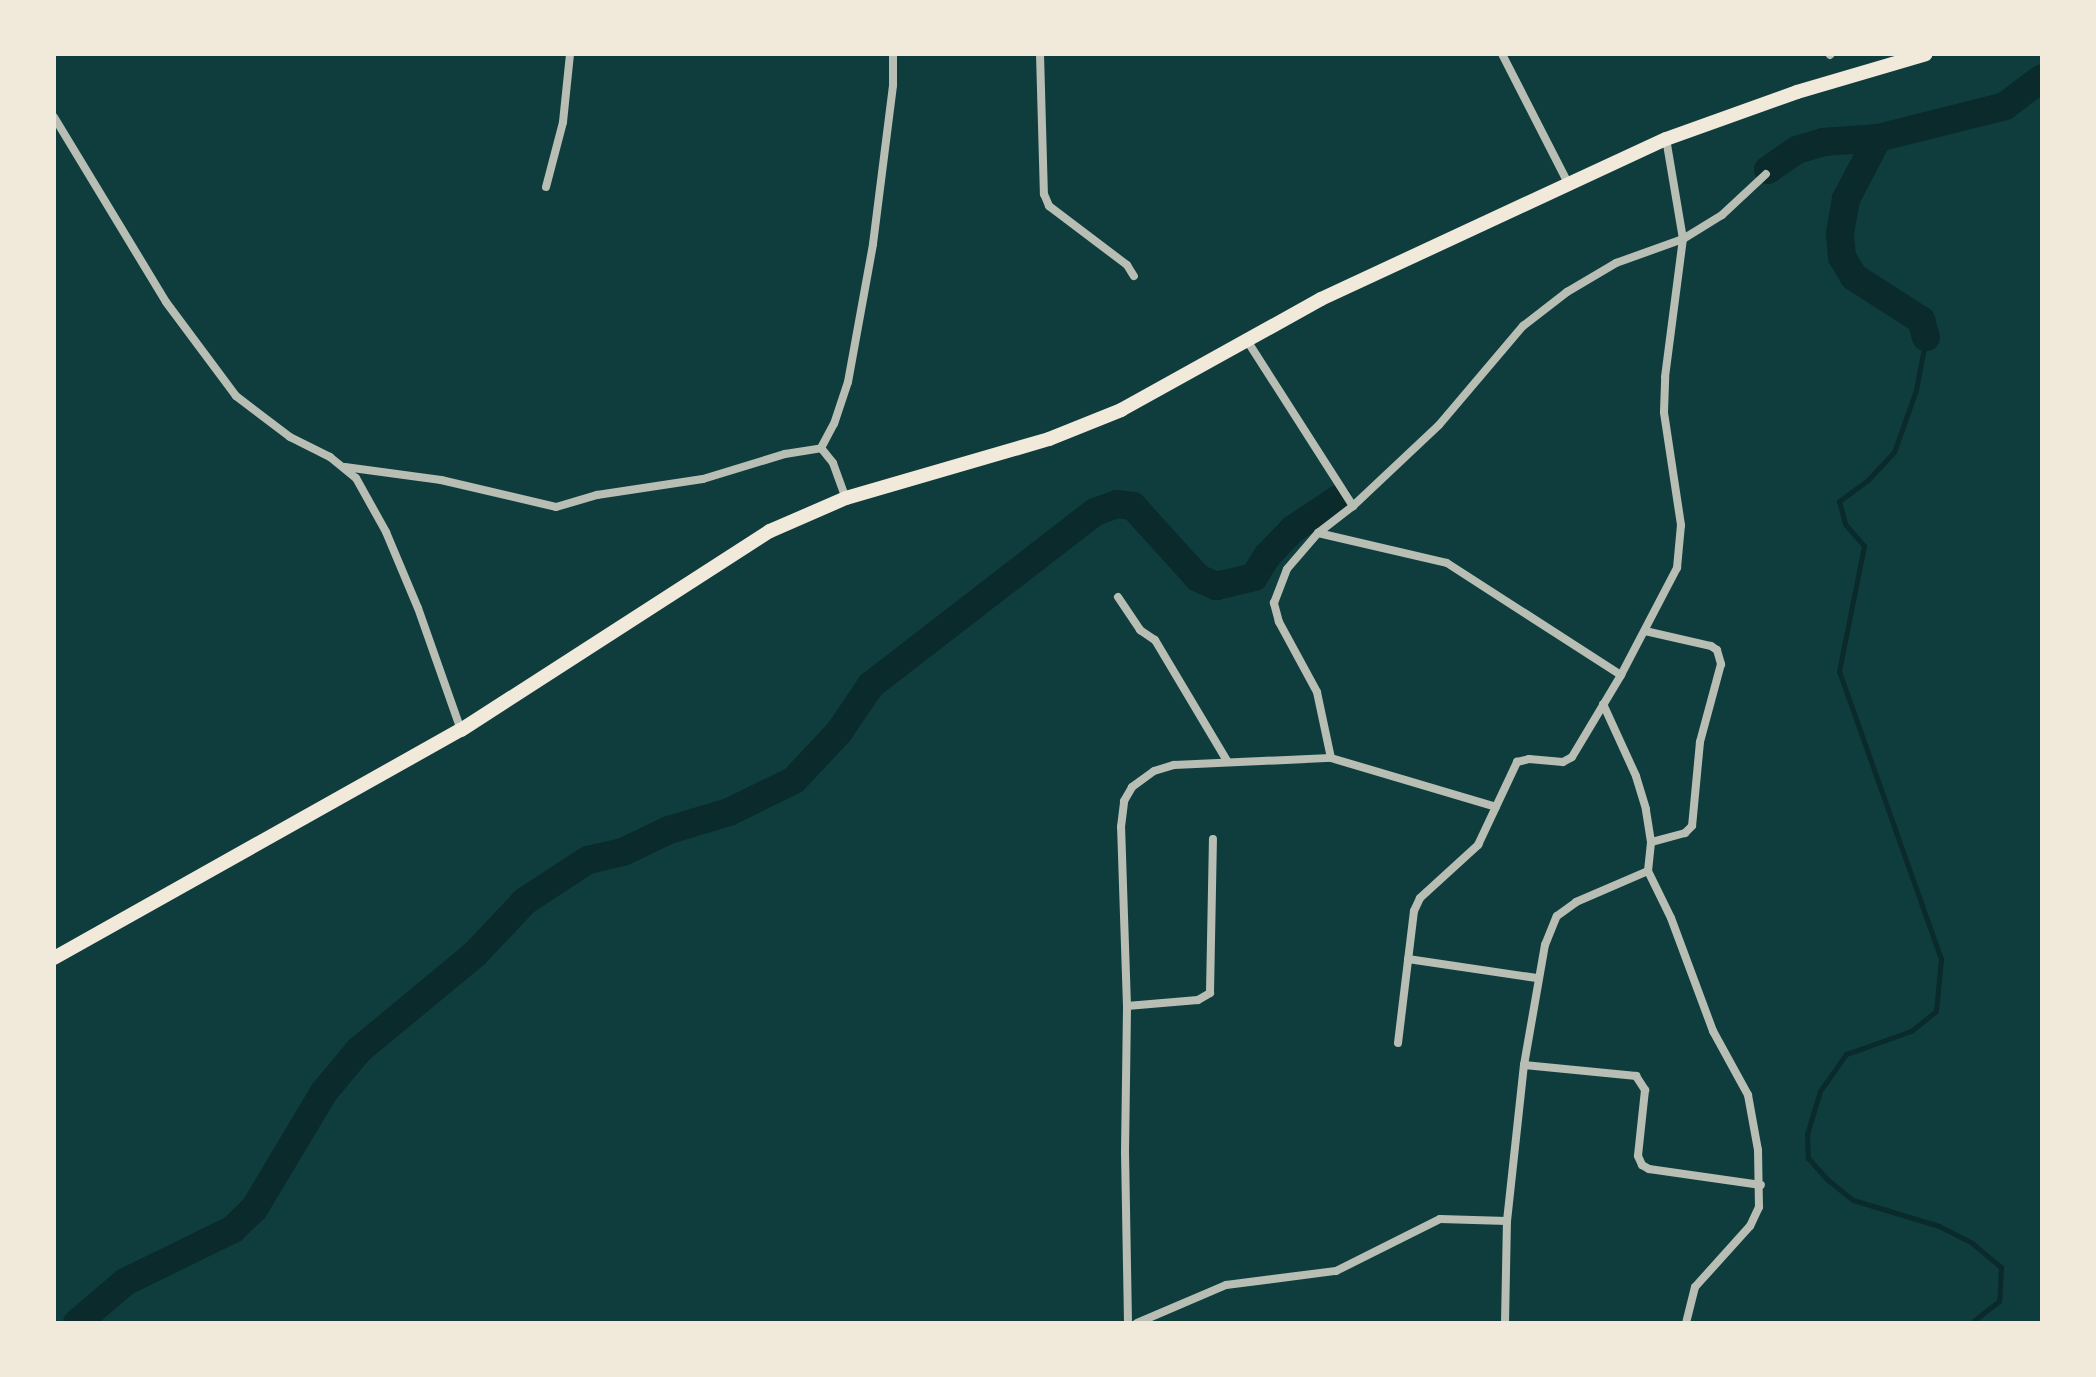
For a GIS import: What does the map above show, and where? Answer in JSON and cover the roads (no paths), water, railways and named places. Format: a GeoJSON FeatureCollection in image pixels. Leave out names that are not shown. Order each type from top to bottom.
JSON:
{"type":"FeatureCollection","features":[{"type":"Feature","properties":{"kind":"main road"},"geometry":{"type":"LineString","coordinates":[[54,958],[461,730],[770,531],[846,498],[923,478],[1063,434],[1121,410],[1321,299],[1666,139],[1797,92],[1926,54]]}},
{"type":"Feature","properties":{"kind":"street"},"geometry":{"type":"LineString","coordinates":[[546,187],[563,122],[570,54]]}},
{"type":"Feature","properties":{"kind":"street"},"geometry":{"type":"LineString","coordinates":[[821,448],[834,424],[848,382],[868,275],[893,85],[893,54]]}},
{"type":"Feature","properties":{"kind":"street"},"geometry":{"type":"LineString","coordinates":[[1040,54],[1044,194],[1049,206],[1127,265],[1134,276]]}},
{"type":"Feature","properties":{"kind":"street"},"geometry":{"type":"LineString","coordinates":[[1502,54],[1568,183]]}},
{"type":"Feature","properties":{"kind":"street"},"geometry":{"type":"LineString","coordinates":[[54,117],[166,302],[236,396],[290,437],[344,466],[356,478],[386,532],[418,608],[461,730]]}},
{"type":"Feature","properties":{"kind":"street"},"geometry":{"type":"LineString","coordinates":[[1398,1043],[1408,959],[1420,898],[1478,845],[1517,762],[1529,759],[1563,762],[1572,757],[1621,675],[1677,568],[1680,549],[1678,495],[1664,412],[1665,377],[1683,239],[1666,139]]}},
{"type":"Feature","properties":{"kind":"street"},"geometry":{"type":"LineString","coordinates":[[1331,758],[1317,692],[1279,622],[1274,603],[1287,569],[1318,533],[1353,506],[1439,425],[1523,326],[1567,292],[1616,263],[1683,239],[1722,215],[1766,174]]}},
{"type":"Feature","properties":{"kind":"street"},"geometry":{"type":"LineString","coordinates":[[1248,342],[1353,506]]}},
{"type":"Feature","properties":{"kind":"street"},"geometry":{"type":"LineString","coordinates":[[344,466],[441,480],[556,507],[597,495],[703,479],[785,454],[821,448]]}},
{"type":"Feature","properties":{"kind":"street"},"geometry":{"type":"LineString","coordinates":[[821,448],[833,463],[846,498]]}},
{"type":"Feature","properties":{"kind":"street"},"geometry":{"type":"LineString","coordinates":[[1318,533],[1447,563],[1621,675]]}},
{"type":"Feature","properties":{"kind":"street"},"geometry":{"type":"LineString","coordinates":[[1118,597],[1140,630],[1155,640],[1227,761]]}},
{"type":"Feature","properties":{"kind":"street"},"geometry":{"type":"LineString","coordinates":[[1645,631],[1711,646],[1721,656],[1700,742],[1692,826],[1685,833],[1651,842]]}},
{"type":"Feature","properties":{"kind":"street"},"geometry":{"type":"LineString","coordinates":[[1603,704],[1636,776],[1651,842],[1648,871],[1671,918],[1708,1020],[1748,1095],[1753,1111],[1761,1185],[1759,1207],[1750,1226],[1695,1287],[1686,1323]]}},
{"type":"Feature","properties":{"kind":"street"},"geometry":{"type":"LineString","coordinates":[[1128,1323],[1125,1152],[1127,1006],[1121,894],[1124,801],[1132,787],[1154,771],[1174,765],[1331,758],[1496,807]]}},
{"type":"Feature","properties":{"kind":"street"},"geometry":{"type":"LineString","coordinates":[[1127,1006],[1198,1000],[1210,993],[1213,839]]}},
{"type":"Feature","properties":{"kind":"street"},"geometry":{"type":"LineString","coordinates":[[1505,1323],[1507,1221],[1537,978],[1557,916],[1576,902],[1648,871]]}},
{"type":"Feature","properties":{"kind":"street"},"geometry":{"type":"LineString","coordinates":[[1408,959],[1537,978]]}},
{"type":"Feature","properties":{"kind":"street"},"geometry":{"type":"LineString","coordinates":[[1524,1065],[1636,1076],[1645,1090],[1638,1156],[1642,1165],[1761,1185]]}},
{"type":"Feature","properties":{"kind":"street"},"geometry":{"type":"LineString","coordinates":[[1137,1323],[1226,1285],[1336,1271],[1440,1219],[1507,1221]]}},
{"type":"Feature","properties":{"kind":"waterway"},"geometry":{"type":"LineString","coordinates":[[1768,170],[1797,150],[1823,142],[1878,138],[2005,106],[2042,78]]}},
{"type":"Feature","properties":{"kind":"waterway"},"geometry":{"type":"LineString","coordinates":[[1878,138],[1846,199],[1840,234],[1842,257],[1854,277],[1921,320],[1926,337]]}},
{"type":"Feature","properties":{"kind":"waterway"},"geometry":{"type":"LineString","coordinates":[[1926,337],[1916,390],[1894,452],[1868,480],[1839,501],[1845,524],[1864,546],[1839,671],[1941,959],[1936,1011],[1911,1031],[1846,1054],[1820,1091],[1807,1134],[1808,1158],[1828,1180],[1853,1200],[1939,1226],[1972,1243],[2001,1267],[1999,1301],[1971,1323]]}},
{"type":"Feature","properties":{"kind":"waterway"},"geometry":{"type":"LineString","coordinates":[[77,1323],[125,1282],[233,1229],[254,1209],[324,1092],[359,1050],[475,954],[525,901],[588,860],[623,852],[669,830],[729,812],[794,780],[839,732],[871,685],[1095,512],[1117,504],[1133,506],[1198,578],[1216,586],[1254,577],[1267,556],[1293,529],[1338,499]]}}]}
